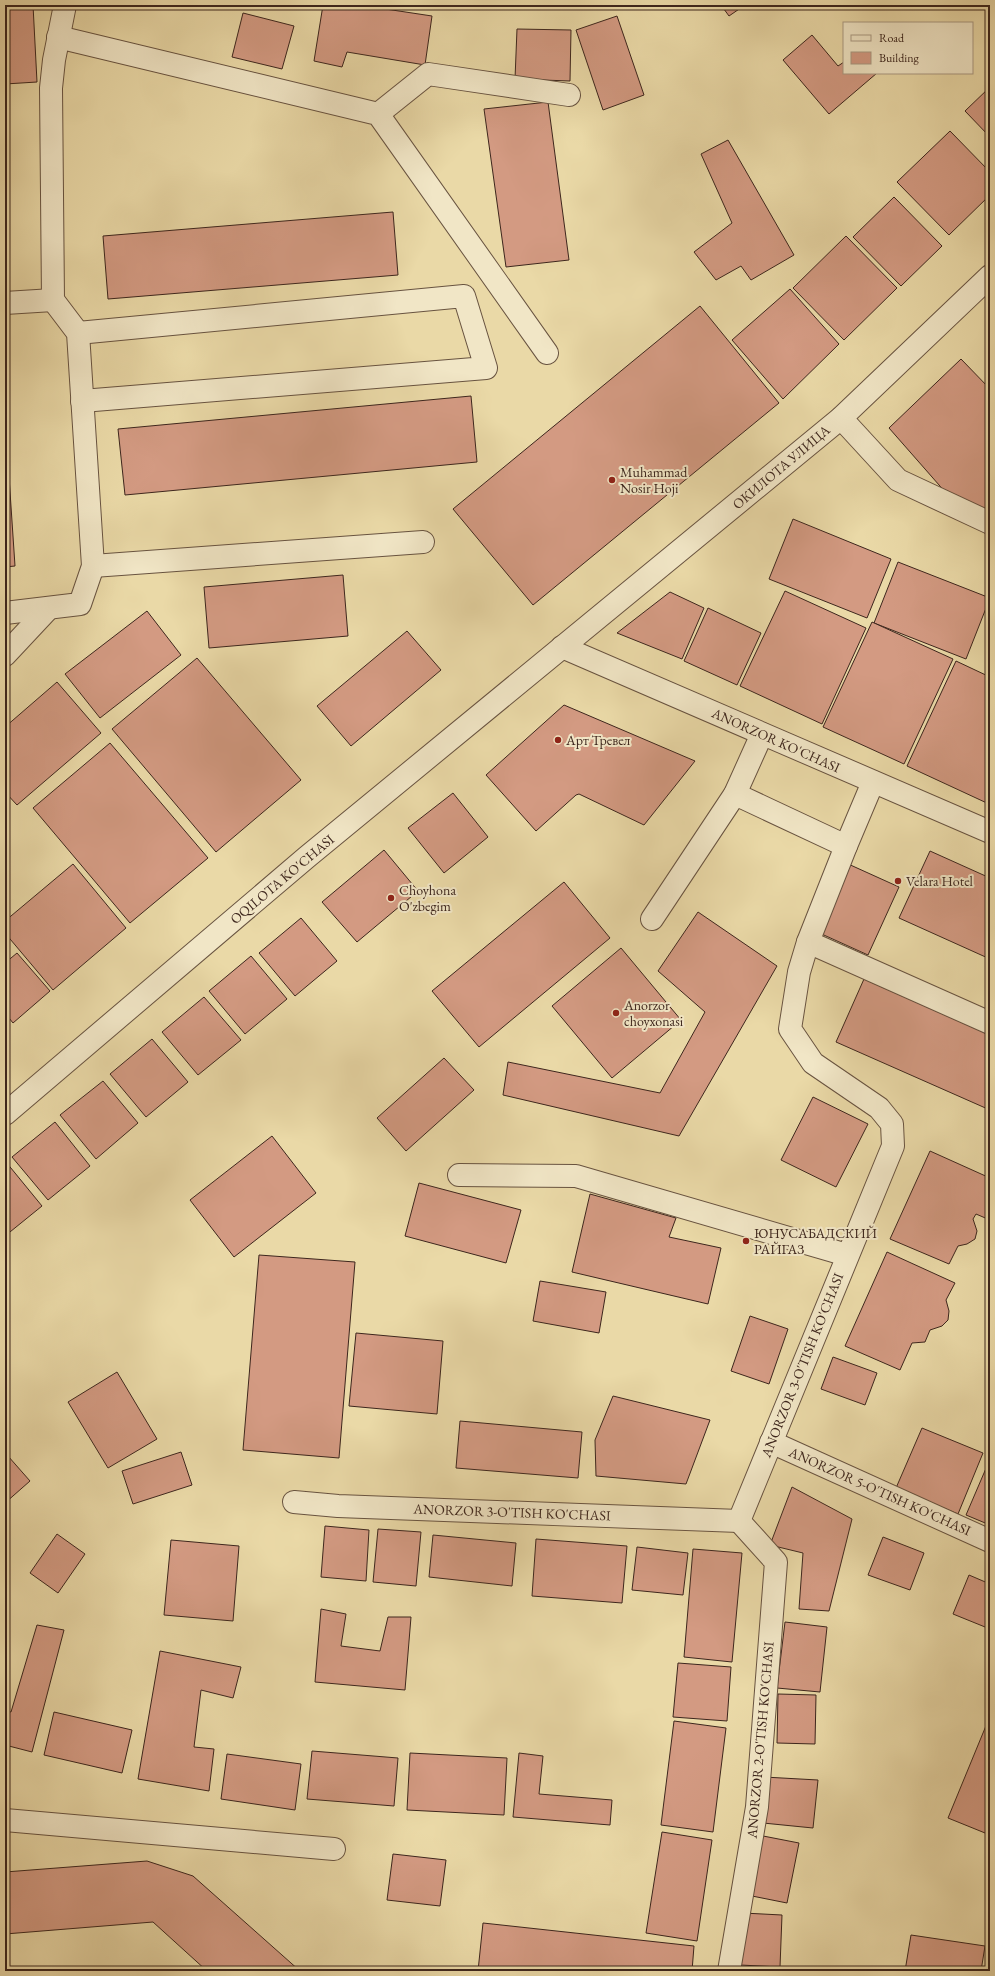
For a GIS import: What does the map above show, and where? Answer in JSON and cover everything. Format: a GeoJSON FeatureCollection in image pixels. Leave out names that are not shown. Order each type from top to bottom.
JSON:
{"type":"FeatureCollection","features":[{"type":"Feature","properties":{"kind":"street"},"geometry":{"type":"LineString","coordinates":[[5,613],[80,604],[92,566],[78,333],[53,300],[51,88],[58,37],[65,5]]}},
{"type":"Feature","properties":{"kind":"street"},"geometry":{"type":"LineString","coordinates":[[58,37],[378,114],[547,353]]}},
{"type":"Feature","properties":{"kind":"street"},"geometry":{"type":"LineString","coordinates":[[378,114],[428,74],[569,95]]}},
{"type":"Feature","properties":{"kind":"street","name":"ОКИЛОТА УЛИЦА"},"geometry":{"type":"LineString","coordinates":[[562,647],[841,418],[990,276]]}},
{"type":"Feature","properties":{"kind":"street"},"geometry":{"type":"LineString","coordinates":[[78,333],[464,296],[486,368],[82,401]]}},
{"type":"Feature","properties":{"kind":"street"},"geometry":{"type":"LineString","coordinates":[[5,303],[53,300]]}},
{"type":"Feature","properties":{"kind":"street"},"geometry":{"type":"LineString","coordinates":[[841,418],[898,480],[990,522]]}},
{"type":"Feature","properties":{"kind":"street"},"geometry":{"type":"LineString","coordinates":[[92,566],[423,542]]}},
{"type":"Feature","properties":{"kind":"street"},"geometry":{"type":"LineString","coordinates":[[5,655],[49,608]]}},
{"type":"Feature","properties":{"kind":"street","name":"ANORZOR KO'CHASI"},"geometry":{"type":"LineString","coordinates":[[562,647],[990,832]]}},
{"type":"Feature","properties":{"kind":"street","name":"OQILOTA KO'CHASI"},"geometry":{"type":"LineString","coordinates":[[5,1114],[306,857],[562,647]]}},
{"type":"Feature","properties":{"kind":"street"},"geometry":{"type":"LineString","coordinates":[[652,919],[736,794],[762,734]]}},
{"type":"Feature","properties":{"kind":"street","name":"ANORZOR 3-O'TISH KO'CHASI"},"geometry":{"type":"LineString","coordinates":[[294,1502],[338,1506],[740,1521],[847,1255],[893,1146],[892,1124],[879,1108],[813,1063],[790,1029],[799,972],[808,942],[873,782]]}},
{"type":"Feature","properties":{"kind":"street"},"geometry":{"type":"LineString","coordinates":[[736,794],[846,846]]}},
{"type":"Feature","properties":{"kind":"street"},"geometry":{"type":"LineString","coordinates":[[808,942],[990,1023]]}},
{"type":"Feature","properties":{"kind":"street"},"geometry":{"type":"LineString","coordinates":[[459,1175],[576,1176],[847,1255]]}},
{"type":"Feature","properties":{"kind":"street","name":"ANORZOR 5-O'TISH KO'CHASI"},"geometry":{"type":"LineString","coordinates":[[771,1442],[990,1541]]}},
{"type":"Feature","properties":{"kind":"street","name":"ANORZOR 2-O'TISH KO'CHASI"},"geometry":{"type":"LineString","coordinates":[[729,1971],[757,1807],[776,1562],[740,1521]]}},
{"type":"Feature","properties":{"kind":"street"},"geometry":{"type":"LineString","coordinates":[[5,1820],[334,1849]]}},
{"type":"Feature","properties":{"kind":"building"},"geometry":{"type":"Polygon","coordinates":[[[5,5],[33,5],[37,82],[5,84],[5,5]]]}},
{"type":"Feature","properties":{"kind":"building"},"geometry":{"type":"Polygon","coordinates":[[[323,5],[359,5],[432,16],[425,65],[347,52],[342,67],[314,61],[323,5]]]}},
{"type":"Feature","properties":{"kind":"building"},"geometry":{"type":"Polygon","coordinates":[[[721,5],[745,5],[729,16],[721,5]]]}},
{"type":"Feature","properties":{"kind":"building"},"geometry":{"type":"Polygon","coordinates":[[[243,13],[294,26],[282,69],[232,57],[243,13]]]}},
{"type":"Feature","properties":{"kind":"building"},"geometry":{"type":"Polygon","coordinates":[[[617,16],[644,95],[603,110],[576,30],[617,16]]]}},
{"type":"Feature","properties":{"kind":"building"},"geometry":{"type":"Polygon","coordinates":[[[517,29],[571,30],[570,81],[515,79],[517,29]]]}},
{"type":"Feature","properties":{"kind":"building"},"geometry":{"type":"Polygon","coordinates":[[[812,35],[838,66],[843,63],[843,74],[876,74],[829,114],[783,60],[812,35]]]}},
{"type":"Feature","properties":{"kind":"building"},"geometry":{"type":"Polygon","coordinates":[[[990,87],[990,137],[965,111],[990,87]]]}},
{"type":"Feature","properties":{"kind":"building"},"geometry":{"type":"Polygon","coordinates":[[[548,102],[569,260],[506,267],[484,109],[548,102]]]}},
{"type":"Feature","properties":{"kind":"building"},"geometry":{"type":"Polygon","coordinates":[[[950,131],[990,172],[990,195],[949,235],[897,182],[950,131]]]}},
{"type":"Feature","properties":{"kind":"building"},"geometry":{"type":"Polygon","coordinates":[[[728,140],[794,255],[751,280],[741,266],[716,280],[694,252],[732,223],[701,154],[728,140]]]}},
{"type":"Feature","properties":{"kind":"building"},"geometry":{"type":"Polygon","coordinates":[[[894,197],[942,246],[901,286],[853,237],[894,197]]]}},
{"type":"Feature","properties":{"kind":"building"},"geometry":{"type":"Polygon","coordinates":[[[393,212],[398,275],[108,299],[103,236],[393,212]]]}},
{"type":"Feature","properties":{"kind":"building"},"geometry":{"type":"Polygon","coordinates":[[[846,236],[897,288],[844,340],[793,288],[846,236]]]}},
{"type":"Feature","properties":{"kind":"building"},"geometry":{"type":"Polygon","coordinates":[[[790,289],[839,344],[783,399],[732,340],[790,289]]]}},
{"type":"Feature","properties":{"kind":"building"},"geometry":{"type":"Polygon","coordinates":[[[700,306],[779,403],[533,605],[453,509],[700,306]]]}},
{"type":"Feature","properties":{"kind":"building"},"geometry":{"type":"Polygon","coordinates":[[[961,359],[990,389],[990,522],[961,510],[889,428],[961,359]]]}},
{"type":"Feature","properties":{"kind":"building"},"geometry":{"type":"Polygon","coordinates":[[[471,396],[477,462],[125,495],[118,429],[471,396]]]}},
{"type":"Feature","properties":{"kind":"building"},"geometry":{"type":"Polygon","coordinates":[[[5,417],[15,566],[5,567],[5,417]]]}},
{"type":"Feature","properties":{"kind":"building"},"geometry":{"type":"Polygon","coordinates":[[[793,519],[891,559],[867,618],[769,579],[793,519]]]}},
{"type":"Feature","properties":{"kind":"building"},"geometry":{"type":"Polygon","coordinates":[[[898,562],[990,598],[966,659],[874,623],[898,562]]]}},
{"type":"Feature","properties":{"kind":"building"},"geometry":{"type":"Polygon","coordinates":[[[343,575],[348,636],[209,648],[204,587],[343,575]]]}},
{"type":"Feature","properties":{"kind":"building"},"geometry":{"type":"Polygon","coordinates":[[[785,591],[866,628],[822,724],[740,686],[785,591]]]}},
{"type":"Feature","properties":{"kind":"building"},"geometry":{"type":"Polygon","coordinates":[[[670,592],[704,608],[682,659],[617,633],[670,592]]]}},
{"type":"Feature","properties":{"kind":"building"},"geometry":{"type":"Polygon","coordinates":[[[708,608],[761,633],[737,685],[684,661],[708,608]]]}},
{"type":"Feature","properties":{"kind":"building"},"geometry":{"type":"Polygon","coordinates":[[[147,611],[181,655],[100,718],[65,674],[147,611]]]}},
{"type":"Feature","properties":{"kind":"building"},"geometry":{"type":"Polygon","coordinates":[[[872,622],[953,659],[904,764],[823,727],[872,622]]]}},
{"type":"Feature","properties":{"kind":"building"},"geometry":{"type":"Polygon","coordinates":[[[407,631],[441,670],[351,746],[317,706],[407,631]]]}},
{"type":"Feature","properties":{"kind":"building"},"geometry":{"type":"Polygon","coordinates":[[[197,658],[301,780],[216,852],[112,729],[197,658]]]}},
{"type":"Feature","properties":{"kind":"building"},"geometry":{"type":"Polygon","coordinates":[[[956,661],[990,677],[989,804],[907,766],[956,661]]]}},
{"type":"Feature","properties":{"kind":"building"},"geometry":{"type":"Polygon","coordinates":[[[57,682],[101,733],[17,805],[5,792],[5,727],[57,682]]]}},
{"type":"Feature","properties":{"kind":"building"},"geometry":{"type":"Polygon","coordinates":[[[564,705],[695,761],[644,825],[579,794],[536,831],[486,775],[564,705]]]}},
{"type":"Feature","properties":{"kind":"building"},"geometry":{"type":"Polygon","coordinates":[[[110,743],[208,858],[130,923],[33,808],[110,743]]]}},
{"type":"Feature","properties":{"kind":"building"},"geometry":{"type":"Polygon","coordinates":[[[453,793],[488,837],[444,873],[408,828],[453,793]]]}},
{"type":"Feature","properties":{"kind":"building"},"geometry":{"type":"Polygon","coordinates":[[[384,850],[418,891],[357,942],[322,902],[384,850]]]}},
{"type":"Feature","properties":{"kind":"building"},"geometry":{"type":"Polygon","coordinates":[[[930,851],[990,878],[990,959],[899,918],[930,851]]]}},
{"type":"Feature","properties":{"kind":"building"},"geometry":{"type":"Polygon","coordinates":[[[846,863],[899,887],[868,955],[815,931],[846,863]]]}},
{"type":"Feature","properties":{"kind":"building"},"geometry":{"type":"Polygon","coordinates":[[[73,864],[126,928],[53,990],[5,933],[5,921],[73,864]]]}},
{"type":"Feature","properties":{"kind":"building"},"geometry":{"type":"Polygon","coordinates":[[[564,882],[610,938],[479,1047],[432,991],[564,882]]]}},
{"type":"Feature","properties":{"kind":"building"},"geometry":{"type":"Polygon","coordinates":[[[698,912],[777,966],[679,1136],[503,1095],[508,1062],[660,1093],[705,1012],[658,971],[698,912]]]}},
{"type":"Feature","properties":{"kind":"building"},"geometry":{"type":"Polygon","coordinates":[[[301,918],[337,961],[295,996],[259,953],[301,918]]]}},
{"type":"Feature","properties":{"kind":"building","name":"Anorzor choyxonasi"},"geometry":{"type":"Polygon","coordinates":[[[621,948],[681,1020],[612,1078],[552,1006],[621,948]]]}},
{"type":"Feature","properties":{"kind":"building"},"geometry":{"type":"Polygon","coordinates":[[[17,953],[50,991],[13,1023],[5,1013],[5,963],[17,953]]]}},
{"type":"Feature","properties":{"kind":"building"},"geometry":{"type":"Polygon","coordinates":[[[251,956],[287,999],[245,1034],[209,991],[251,956]]]}},
{"type":"Feature","properties":{"kind":"building"},"geometry":{"type":"Polygon","coordinates":[[[864,979],[990,1035],[990,1110],[836,1042],[864,979]]]}},
{"type":"Feature","properties":{"kind":"building"},"geometry":{"type":"Polygon","coordinates":[[[204,997],[241,1040],[198,1075],[162,1032],[204,997]]]}},
{"type":"Feature","properties":{"kind":"building"},"geometry":{"type":"Polygon","coordinates":[[[152,1039],[188,1082],[146,1117],[110,1074],[152,1039]]]}},
{"type":"Feature","properties":{"kind":"building"},"geometry":{"type":"Polygon","coordinates":[[[444,1058],[474,1090],[406,1151],[377,1118],[444,1058]]]}},
{"type":"Feature","properties":{"kind":"building"},"geometry":{"type":"Polygon","coordinates":[[[103,1081],[138,1123],[96,1159],[60,1115],[103,1081]]]}},
{"type":"Feature","properties":{"kind":"building"},"geometry":{"type":"Polygon","coordinates":[[[813,1097],[868,1124],[836,1187],[781,1160],[813,1097]]]}},
{"type":"Feature","properties":{"kind":"building"},"geometry":{"type":"Polygon","coordinates":[[[55,1122],[90,1166],[48,1200],[12,1157],[55,1122]]]}},
{"type":"Feature","properties":{"kind":"building"},"geometry":{"type":"Polygon","coordinates":[[[272,1136],[316,1193],[234,1257],[190,1200],[272,1136]]]}},
{"type":"Feature","properties":{"kind":"building"},"geometry":{"type":"Polygon","coordinates":[[[930,1151],[990,1178],[990,1220],[976,1214],[973,1219],[977,1231],[975,1239],[967,1244],[958,1246],[949,1264],[890,1239],[930,1151]]]}},
{"type":"Feature","properties":{"kind":"building"},"geometry":{"type":"Polygon","coordinates":[[[6,1162],[42,1206],[5,1236],[5,1163],[6,1162]]]}},
{"type":"Feature","properties":{"kind":"building"},"geometry":{"type":"Polygon","coordinates":[[[419,1183],[521,1210],[506,1263],[405,1236],[419,1183]]]}},
{"type":"Feature","properties":{"kind":"building"},"geometry":{"type":"Polygon","coordinates":[[[590,1194],[676,1218],[669,1237],[721,1248],[708,1304],[572,1272],[590,1194]]]}},
{"type":"Feature","properties":{"kind":"building"},"geometry":{"type":"Polygon","coordinates":[[[887,1252],[955,1283],[946,1300],[949,1311],[948,1320],[942,1326],[930,1330],[925,1342],[912,1343],[900,1370],[845,1346],[887,1252]]]}},
{"type":"Feature","properties":{"kind":"building"},"geometry":{"type":"Polygon","coordinates":[[[259,1255],[355,1262],[339,1458],[243,1450],[259,1255]]]}},
{"type":"Feature","properties":{"kind":"building"},"geometry":{"type":"Polygon","coordinates":[[[540,1281],[606,1292],[599,1333],[533,1321],[540,1281]]]}},
{"type":"Feature","properties":{"kind":"building"},"geometry":{"type":"Polygon","coordinates":[[[750,1316],[788,1329],[769,1384],[731,1371],[750,1316]]]}},
{"type":"Feature","properties":{"kind":"building"},"geometry":{"type":"Polygon","coordinates":[[[356,1333],[443,1341],[437,1414],[349,1406],[356,1333]]]}},
{"type":"Feature","properties":{"kind":"building"},"geometry":{"type":"Polygon","coordinates":[[[833,1357],[877,1373],[865,1405],[821,1389],[833,1357]]]}},
{"type":"Feature","properties":{"kind":"building"},"geometry":{"type":"Polygon","coordinates":[[[117,1372],[157,1439],[108,1468],[68,1402],[117,1372]]]}},
{"type":"Feature","properties":{"kind":"building"},"geometry":{"type":"Polygon","coordinates":[[[613,1396],[710,1420],[686,1484],[596,1476],[595,1440],[613,1396]]]}},
{"type":"Feature","properties":{"kind":"building"},"geometry":{"type":"Polygon","coordinates":[[[460,1421],[582,1432],[578,1478],[456,1468],[460,1421]]]}},
{"type":"Feature","properties":{"kind":"building"},"geometry":{"type":"Polygon","coordinates":[[[922,1428],[983,1453],[958,1514],[896,1488],[922,1428]]]}},
{"type":"Feature","properties":{"kind":"building"},"geometry":{"type":"Polygon","coordinates":[[[181,1452],[192,1485],[133,1504],[122,1471],[181,1452]]]}},
{"type":"Feature","properties":{"kind":"building"},"geometry":{"type":"Polygon","coordinates":[[[8,1456],[30,1481],[5,1503],[5,1458],[8,1456]]]}},
{"type":"Feature","properties":{"kind":"building"},"geometry":{"type":"Polygon","coordinates":[[[990,1459],[990,1525],[966,1515],[990,1459]]]}},
{"type":"Feature","properties":{"kind":"building"},"geometry":{"type":"Polygon","coordinates":[[[792,1487],[852,1519],[829,1611],[799,1609],[803,1553],[770,1545],[792,1487]]]}},
{"type":"Feature","properties":{"kind":"building"},"geometry":{"type":"Polygon","coordinates":[[[325,1526],[369,1530],[366,1581],[321,1577],[325,1526]]]}},
{"type":"Feature","properties":{"kind":"building"},"geometry":{"type":"Polygon","coordinates":[[[378,1529],[421,1532],[416,1586],[373,1582],[378,1529]]]}},
{"type":"Feature","properties":{"kind":"building"},"geometry":{"type":"Polygon","coordinates":[[[57,1534],[85,1554],[58,1593],[30,1573],[57,1534]]]}},
{"type":"Feature","properties":{"kind":"building"},"geometry":{"type":"Polygon","coordinates":[[[433,1535],[516,1543],[512,1586],[429,1577],[433,1535]]]}},
{"type":"Feature","properties":{"kind":"building"},"geometry":{"type":"Polygon","coordinates":[[[883,1537],[924,1553],[910,1590],[868,1575],[883,1537]]]}},
{"type":"Feature","properties":{"kind":"building"},"geometry":{"type":"Polygon","coordinates":[[[536,1539],[627,1546],[622,1603],[532,1596],[536,1539]]]}},
{"type":"Feature","properties":{"kind":"building"},"geometry":{"type":"Polygon","coordinates":[[[171,1540],[239,1546],[233,1621],[164,1615],[171,1540]]]}},
{"type":"Feature","properties":{"kind":"building"},"geometry":{"type":"Polygon","coordinates":[[[637,1547],[688,1553],[683,1595],[632,1590],[637,1547]]]}},
{"type":"Feature","properties":{"kind":"building"},"geometry":{"type":"Polygon","coordinates":[[[693,1549],[742,1553],[732,1662],[684,1657],[693,1549]]]}},
{"type":"Feature","properties":{"kind":"building"},"geometry":{"type":"Polygon","coordinates":[[[969,1575],[990,1584],[990,1629],[953,1614],[969,1575]]]}},
{"type":"Feature","properties":{"kind":"building"},"geometry":{"type":"Polygon","coordinates":[[[321,1609],[346,1614],[341,1646],[380,1651],[388,1617],[411,1617],[405,1690],[315,1682],[321,1609]]]}},
{"type":"Feature","properties":{"kind":"building"},"geometry":{"type":"Polygon","coordinates":[[[785,1622],[827,1627],[820,1692],[777,1688],[785,1622]]]}},
{"type":"Feature","properties":{"kind":"building"},"geometry":{"type":"Polygon","coordinates":[[[37,1625],[64,1630],[32,1752],[5,1745],[5,1711],[11,1712],[37,1625]]]}},
{"type":"Feature","properties":{"kind":"building"},"geometry":{"type":"Polygon","coordinates":[[[160,1651],[241,1667],[233,1698],[201,1690],[194,1747],[214,1749],[209,1791],[138,1779],[160,1651]]]}},
{"type":"Feature","properties":{"kind":"building"},"geometry":{"type":"Polygon","coordinates":[[[678,1663],[731,1667],[727,1721],[673,1717],[678,1663]]]}},
{"type":"Feature","properties":{"kind":"building"},"geometry":{"type":"Polygon","coordinates":[[[778,1694],[816,1695],[815,1744],[777,1743],[778,1694]]]}},
{"type":"Feature","properties":{"kind":"building"},"geometry":{"type":"Polygon","coordinates":[[[54,1712],[132,1730],[122,1773],[44,1755],[54,1712]]]}},
{"type":"Feature","properties":{"kind":"building"},"geometry":{"type":"Polygon","coordinates":[[[990,1716],[990,1835],[948,1818],[990,1716]]]}},
{"type":"Feature","properties":{"kind":"building"},"geometry":{"type":"Polygon","coordinates":[[[674,1721],[726,1728],[713,1832],[661,1825],[674,1721]]]}},
{"type":"Feature","properties":{"kind":"building"},"geometry":{"type":"Polygon","coordinates":[[[312,1751],[398,1758],[394,1806],[307,1799],[312,1751]]]}},
{"type":"Feature","properties":{"kind":"building"},"geometry":{"type":"Polygon","coordinates":[[[410,1753],[507,1758],[504,1815],[407,1810],[410,1753]]]}},
{"type":"Feature","properties":{"kind":"building"},"geometry":{"type":"Polygon","coordinates":[[[519,1753],[543,1756],[539,1794],[612,1800],[610,1825],[513,1817],[519,1753]]]}},
{"type":"Feature","properties":{"kind":"building"},"geometry":{"type":"Polygon","coordinates":[[[227,1754],[301,1764],[295,1810],[221,1799],[227,1754]]]}},
{"type":"Feature","properties":{"kind":"building"},"geometry":{"type":"Polygon","coordinates":[[[764,1777],[818,1780],[813,1828],[763,1823],[764,1777]]]}},
{"type":"Feature","properties":{"kind":"building"},"geometry":{"type":"Polygon","coordinates":[[[662,1832],[712,1840],[697,1941],[646,1933],[662,1832]]]}},
{"type":"Feature","properties":{"kind":"building"},"geometry":{"type":"Polygon","coordinates":[[[758,1835],[799,1843],[787,1903],[747,1895],[758,1835]]]}},
{"type":"Feature","properties":{"kind":"building"},"geometry":{"type":"Polygon","coordinates":[[[393,1854],[446,1860],[440,1906],[387,1900],[393,1854]]]}},
{"type":"Feature","properties":{"kind":"building"},"geometry":{"type":"Polygon","coordinates":[[[147,1861],[193,1876],[300,1971],[207,1971],[153,1922],[5,1934],[5,1872],[147,1861]]]}},
{"type":"Feature","properties":{"kind":"building"},"geometry":{"type":"Polygon","coordinates":[[[743,1913],[782,1915],[780,1967],[740,1965],[743,1913]]]}},
{"type":"Feature","properties":{"kind":"building"},"geometry":{"type":"Polygon","coordinates":[[[483,1923],[694,1946],[692,1971],[478,1971],[483,1923]]]}},
{"type":"Feature","properties":{"kind":"building"},"geometry":{"type":"Polygon","coordinates":[[[911,1935],[985,1946],[981,1971],[905,1971],[911,1935]]]}},
{"type":"Feature","properties":{"kind":"place","name":"Muhammad Nosir Hoji"},"geometry":{"type":"Point","coordinates":[612,480]}},
{"type":"Feature","properties":{"kind":"place","name":"Арт Тревел"},"geometry":{"type":"Point","coordinates":[558,740]}},
{"type":"Feature","properties":{"kind":"place","name":"Velara Hotel"},"geometry":{"type":"Point","coordinates":[898,881]}},
{"type":"Feature","properties":{"kind":"place","name":"Choyhona O'zbegim"},"geometry":{"type":"Point","coordinates":[391,898]}},
{"type":"Feature","properties":{"kind":"place","name":"Anorzor choyxonasi"},"geometry":{"type":"Point","coordinates":[616,1013]}},
{"type":"Feature","properties":{"kind":"place","name":"ЮНУСАБАДСКИЙ РАЙГАЗ"},"geometry":{"type":"Point","coordinates":[746,1241]}}]}
